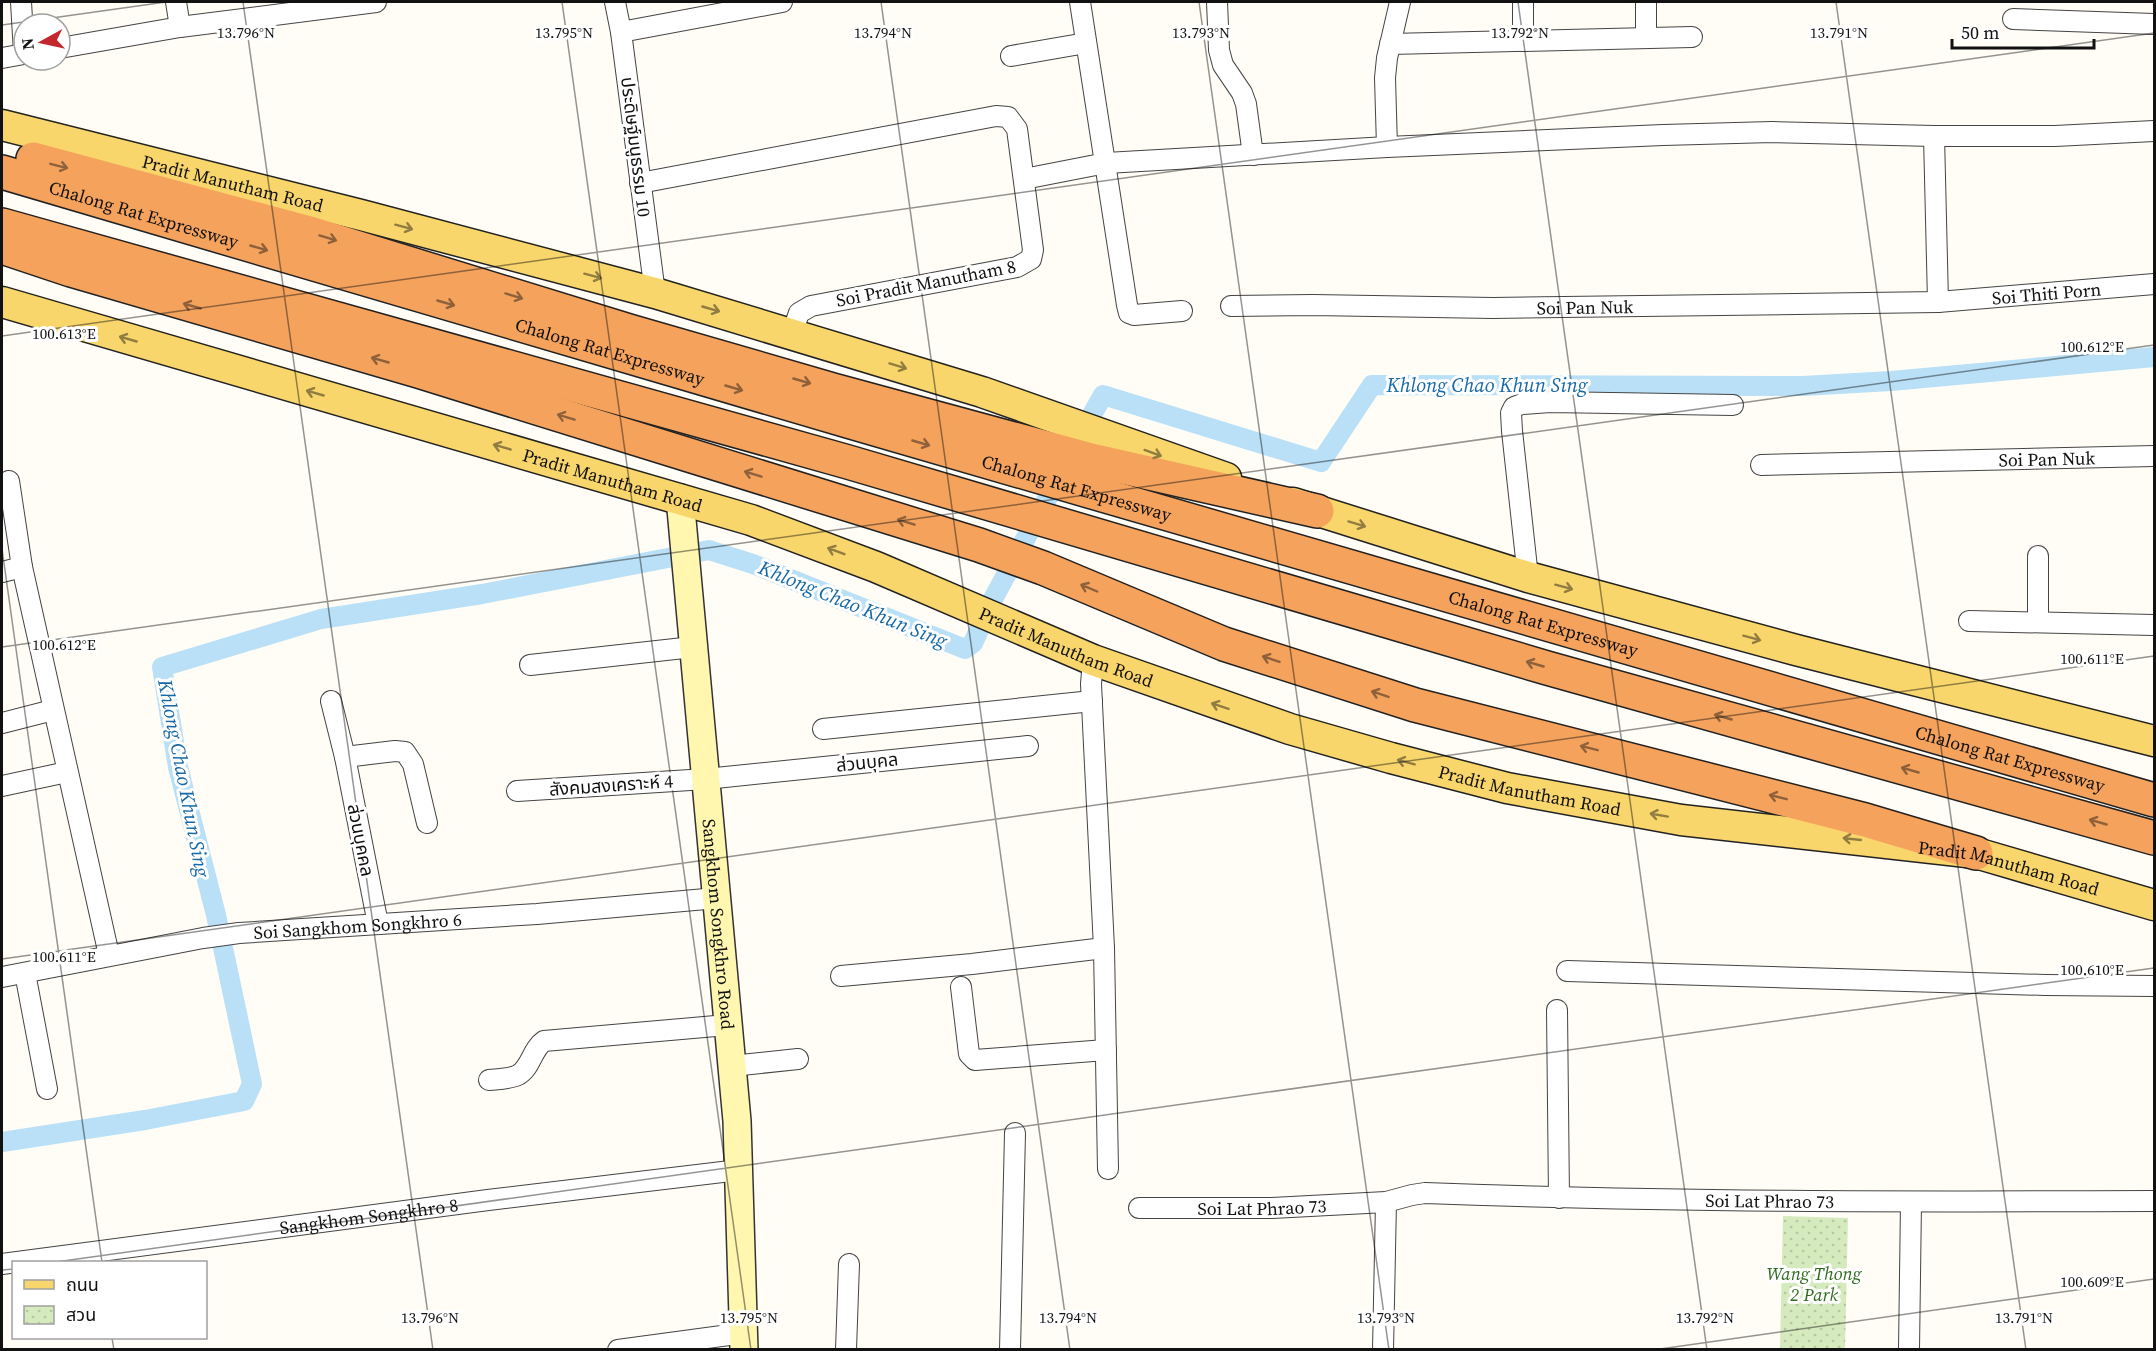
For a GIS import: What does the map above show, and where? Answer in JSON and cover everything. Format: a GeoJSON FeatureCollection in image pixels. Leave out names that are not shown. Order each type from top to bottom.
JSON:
{"type":"FeatureCollection","features":[{"type":"Feature","properties":{"kind":"highway"},"geometry":{"type":"LineString","coordinates":[[2,153],[109,178],[313,234],[822,387],[1086,438],[1317,512]]}},
{"type":"Feature","properties":{"kind":"highway","name":"Chalong Rat Expressway"},"geometry":{"type":"LineString","coordinates":[[2,172],[862,426],[2154,800]]}},
{"type":"Feature","properties":{"kind":"highway","name":"Chalong Rat Expressway"},"geometry":{"type":"LineString","coordinates":[[2,225],[825,456],[1547,668],[2154,838]]}},
{"type":"Feature","properties":{"kind":"highway"},"geometry":{"type":"LineString","coordinates":[[2,247],[71,270],[440,378],[980,544],[1224,644],[1415,705],[1865,820],[1976,853]]}},
{"type":"Feature","properties":{"kind":"main road","name":"Pradit Manutham Road"},"geometry":{"type":"LineString","coordinates":[[2,125],[350,212],[655,293],[982,392],[1086,438]]}},
{"type":"Feature","properties":{"kind":"main road","name":"Pradit Manutham Road"},"geometry":{"type":"LineString","coordinates":[[2,302],[680,498],[811,541],[1093,660],[1199,699],[1290,729],[1421,766],[1507,788],[1681,820],[1976,853],[2154,905]]}},
{"type":"Feature","properties":{"kind":"main road","name":"Sangkhom Songkhro Road"},"geometry":{"type":"LineString","coordinates":[[680,498],[732,1066],[739,1170],[744,1341]]}},
{"type":"Feature","properties":{"kind":"main road"},"geometry":{"type":"LineString","coordinates":[[1317,512],[1528,577],[1796,650],[2154,741]]}},
{"type":"Feature","properties":{"kind":"street"},"geometry":{"type":"LineString","coordinates":[[176,2],[180,27]]}},
{"type":"Feature","properties":{"kind":"street"},"geometry":{"type":"LineString","coordinates":[[72,46],[299,7],[376,2]]}},
{"type":"Feature","properties":{"kind":"street","name":"ประดิษฐ์มนูธรรม 10"},"geometry":{"type":"LineString","coordinates":[[615,2],[621,32],[655,293]]}},
{"type":"Feature","properties":{"kind":"street"},"geometry":{"type":"LineString","coordinates":[[621,32],[782,2]]}},
{"type":"Feature","properties":{"kind":"street"},"geometry":{"type":"LineString","coordinates":[[1080,2],[1127,305],[1130,313],[1134,315],[1182,311]]}},
{"type":"Feature","properties":{"kind":"street"},"geometry":{"type":"LineString","coordinates":[[1217,2],[1219,50],[1223,65],[1242,93],[1246,104],[1253,155]]}},
{"type":"Feature","properties":{"kind":"street"},"geometry":{"type":"LineString","coordinates":[[1387,147],[1385,78],[1400,2]]}},
{"type":"Feature","properties":{"kind":"street"},"geometry":{"type":"LineString","coordinates":[[1523,2],[1523,41]]}},
{"type":"Feature","properties":{"kind":"street"},"geometry":{"type":"LineString","coordinates":[[1646,2],[1646,38]]}},
{"type":"Feature","properties":{"kind":"street"},"geometry":{"type":"LineString","coordinates":[[2013,19],[2154,24]]}},
{"type":"Feature","properties":{"kind":"street"},"geometry":{"type":"LineString","coordinates":[[1390,44],[1692,37]]}},
{"type":"Feature","properties":{"kind":"street"},"geometry":{"type":"LineString","coordinates":[[1011,56],[1086,43]]}},
{"type":"Feature","properties":{"kind":"street","name":"Soi Pradit Manutham 8"},"geometry":{"type":"LineString","coordinates":[[640,183],[996,116],[1008,117],[1017,129],[1033,250],[1031,259],[1017,267],[811,306],[799,313],[792,333]]}},
{"type":"Feature","properties":{"kind":"street"},"geometry":{"type":"LineString","coordinates":[[1024,179],[1106,163],[1387,147],[1663,135],[1772,132],[2055,136],[2154,131]]}},
{"type":"Feature","properties":{"kind":"street"},"geometry":{"type":"LineString","coordinates":[[1934,136],[1938,302]]}},
{"type":"Feature","properties":{"kind":"street","name":"Soi Thiti Porn"},"geometry":{"type":"LineString","coordinates":[[1938,302],[2154,284]]}},
{"type":"Feature","properties":{"kind":"street","name":"Soi Pan Nuk"},"geometry":{"type":"LineString","coordinates":[[1232,306],[1493,308],[1938,302]]}},
{"type":"Feature","properties":{"kind":"street"},"geometry":{"type":"LineString","coordinates":[[1528,577],[1512,431],[1511,413],[1514,407],[1522,404],[1550,402],[1733,405]]}},
{"type":"Feature","properties":{"kind":"street","name":"Soi Pan Nuk"},"geometry":{"type":"LineString","coordinates":[[1761,465],[2154,456]]}},
{"type":"Feature","properties":{"kind":"street"},"geometry":{"type":"LineString","coordinates":[[9,481],[22,567],[109,956]]}},
{"type":"Feature","properties":{"kind":"street"},"geometry":{"type":"LineString","coordinates":[[2038,556],[2038,622]]}},
{"type":"Feature","properties":{"kind":"street"},"geometry":{"type":"LineString","coordinates":[[2,572],[22,567]]}},
{"type":"Feature","properties":{"kind":"street"},"geometry":{"type":"LineString","coordinates":[[1969,621],[2154,625]]}},
{"type":"Feature","properties":{"kind":"street"},"geometry":{"type":"LineString","coordinates":[[530,665],[693,647]]}},
{"type":"Feature","properties":{"kind":"street"},"geometry":{"type":"LineString","coordinates":[[1093,660],[1092,700],[1104,948],[1108,1169]]}},
{"type":"Feature","properties":{"kind":"street"},"geometry":{"type":"LineString","coordinates":[[823,729],[1092,700]]}},
{"type":"Feature","properties":{"kind":"street","name":"ส่วนบุคคล"},"geometry":{"type":"LineString","coordinates":[[331,701],[345,757],[378,924]]}},
{"type":"Feature","properties":{"kind":"street"},"geometry":{"type":"LineString","coordinates":[[2,723],[53,710]]}},
{"type":"Feature","properties":{"kind":"street","name":"ส่วนบุคล"},"geometry":{"type":"LineString","coordinates":[[706,779],[1028,746]]}},
{"type":"Feature","properties":{"kind":"street"},"geometry":{"type":"LineString","coordinates":[[345,757],[395,751],[405,752],[413,764],[427,823]]}},
{"type":"Feature","properties":{"kind":"street"},"geometry":{"type":"LineString","coordinates":[[2,786],[67,772]]}},
{"type":"Feature","properties":{"kind":"street","name":"สังคมสงเคราะห์ 4"},"geometry":{"type":"LineString","coordinates":[[517,791],[706,779]]}},
{"type":"Feature","properties":{"kind":"street","name":"Soi Sangkhom Songkhro 6"},"geometry":{"type":"LineString","coordinates":[[2,977],[239,933],[537,914],[717,898]]}},
{"type":"Feature","properties":{"kind":"street"},"geometry":{"type":"LineString","coordinates":[[841,976],[972,964],[1104,948]]}},
{"type":"Feature","properties":{"kind":"street"},"geometry":{"type":"LineString","coordinates":[[1567,971],[2154,986]]}},
{"type":"Feature","properties":{"kind":"street"},"geometry":{"type":"LineString","coordinates":[[25,973],[47,1089]]}},
{"type":"Feature","properties":{"kind":"street"},"geometry":{"type":"LineString","coordinates":[[961,987],[969,1054],[975,1060],[1106,1050]]}},
{"type":"Feature","properties":{"kind":"street"},"geometry":{"type":"LineString","coordinates":[[1557,1010],[1558,1198]]}},
{"type":"Feature","properties":{"kind":"street"},"geometry":{"type":"LineString","coordinates":[[489,1080],[515,1076],[522,1072],[536,1048],[544,1041],[727,1025]]}},
{"type":"Feature","properties":{"kind":"street"},"geometry":{"type":"LineString","coordinates":[[732,1066],[798,1059]]}},
{"type":"Feature","properties":{"kind":"street"},"geometry":{"type":"LineString","coordinates":[[1010,1350],[1015,1133]]}},
{"type":"Feature","properties":{"kind":"street","name":"Sangkhom Songkhro 8"},"geometry":{"type":"LineString","coordinates":[[25,1261],[488,1200],[739,1170]]}},
{"type":"Feature","properties":{"kind":"street","name":"Soi Lat Phrao 73"},"geometry":{"type":"LineString","coordinates":[[1139,1208],[1272,1208],[1386,1202],[1425,1193],[1558,1198],[2154,1202]]}},
{"type":"Feature","properties":{"kind":"street"},"geometry":{"type":"LineString","coordinates":[[1383,1350],[1386,1202]]}},
{"type":"Feature","properties":{"kind":"street"},"geometry":{"type":"LineString","coordinates":[[1909,1350],[1911,1202]]}},
{"type":"Feature","properties":{"kind":"street"},"geometry":{"type":"LineString","coordinates":[[846,1350],[849,1264]]}},
{"type":"Feature","properties":{"kind":"street"},"geometry":{"type":"LineString","coordinates":[[618,1350],[744,1341]]}},
{"type":"Feature","properties":{"kind":"green space","name":"Wang Thong 2 Park"},"geometry":{"type":"Polygon","coordinates":[[[1783,1216],[1848,1218],[1845,1349],[1780,1349],[1783,1216]]]}},
{"type":"Feature","properties":{"kind":"waterway","name":"Khlong Chao Khun Sing"},"geometry":{"type":"LineString","coordinates":[[1080,436],[1103,395],[1321,462],[1372,385],[1803,386],[1891,381],[2154,357]]}},
{"type":"Feature","properties":{"kind":"waterway","name":"Khlong Chao Khun Sing"},"geometry":{"type":"LineString","coordinates":[[2,1142],[145,1120],[244,1101],[252,1084],[216,915],[178,767],[162,667],[321,619],[482,594],[709,550],[753,564],[965,649],[973,643],[993,599],[1061,473]]}}]}
